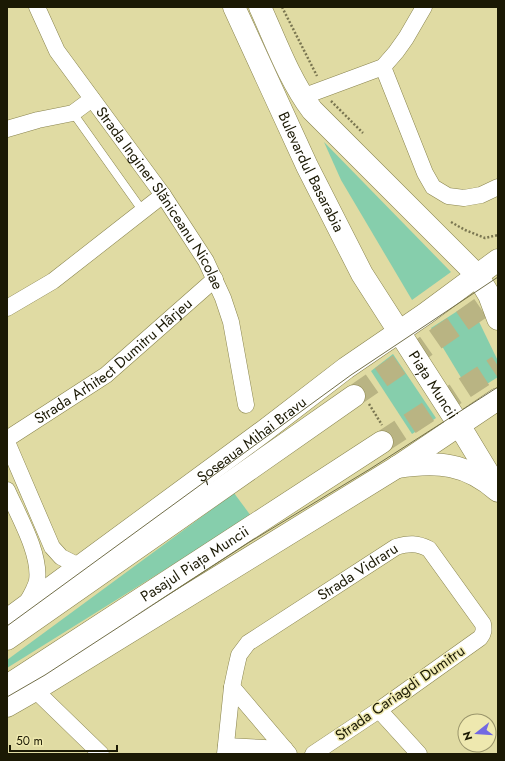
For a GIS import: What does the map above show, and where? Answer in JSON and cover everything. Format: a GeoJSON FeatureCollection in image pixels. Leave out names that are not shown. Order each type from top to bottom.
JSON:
{"type":"FeatureCollection","features":[{"type":"Feature","properties":{"kind":"main road","name":"Bulevardul Basarabia"},"geometry":{"type":"LineString","coordinates":[[234,7],[326,206],[362,274],[399,332]]}},
{"type":"Feature","properties":{"kind":"main road","name":"Bulevardul Basarabia"},"geometry":{"type":"LineString","coordinates":[[260,7],[302,97],[320,118],[477,275],[489,295],[498,319]]}},
{"type":"Feature","properties":{"kind":"main road","name":"Șoseaua Mihai Bravu"},"geometry":{"type":"LineString","coordinates":[[7,620],[81,567],[346,368],[425,314],[498,260]]}},
{"type":"Feature","properties":{"kind":"main road","name":"Piața Muncii"},"geometry":{"type":"LineString","coordinates":[[399,332],[459,425],[475,421],[498,419]]}},
{"type":"Feature","properties":{"kind":"main road"},"geometry":{"type":"LineString","coordinates":[[7,639],[360,397]]}},
{"type":"Feature","properties":{"kind":"main road"},"geometry":{"type":"LineString","coordinates":[[7,706],[397,467],[498,399]]}},
{"type":"Feature","properties":{"kind":"main road"},"geometry":{"type":"LineString","coordinates":[[459,425],[498,491]]}},
{"type":"Feature","properties":{"kind":"main road","name":"Pasajul Piața Muncii"},"geometry":{"type":"LineString","coordinates":[[7,686],[383,435]]}},
{"type":"Feature","properties":{"kind":"main road"},"geometry":{"type":"LineString","coordinates":[[397,467],[432,463],[453,466],[474,474],[498,491]]}},
{"type":"Feature","properties":{"kind":"street","name":"Strada Inginer Slăniceanu Nicolae"},"geometry":{"type":"LineString","coordinates":[[37,7],[57,51],[163,194],[197,246],[215,279],[231,322],[246,405]]}},
{"type":"Feature","properties":{"kind":"street"},"geometry":{"type":"LineString","coordinates":[[302,97],[383,67],[406,38],[424,7]]}},
{"type":"Feature","properties":{"kind":"street"},"geometry":{"type":"LineString","coordinates":[[383,67],[425,173],[433,187],[448,196],[464,198],[481,195],[498,188]]}},
{"type":"Feature","properties":{"kind":"street"},"geometry":{"type":"LineString","coordinates":[[7,129],[38,120],[73,113],[92,99]]}},
{"type":"Feature","properties":{"kind":"street"},"geometry":{"type":"LineString","coordinates":[[7,308],[53,281],[163,194]]}},
{"type":"Feature","properties":{"kind":"street","name":"Strada Arhitect Dumitru Hârjeu"},"geometry":{"type":"LineString","coordinates":[[7,439],[106,375],[215,279]]}},
{"type":"Feature","properties":{"kind":"street"},"geometry":{"type":"LineString","coordinates":[[7,442],[52,547],[60,557],[81,567]]}},
{"type":"Feature","properties":{"kind":"street"},"geometry":{"type":"LineString","coordinates":[[7,490],[34,552],[38,571],[37,582],[33,593],[24,608]]}},
{"type":"Feature","properties":{"kind":"street","name":"Strada Vidraru"},"geometry":{"type":"LineString","coordinates":[[225,750],[232,687],[239,655],[248,643],[396,547],[406,544],[422,545],[429,549],[472,607],[483,624],[484,630]]}},
{"type":"Feature","properties":{"kind":"street","name":"Strada Cariagdi Dumitru"},"geometry":{"type":"LineString","coordinates":[[313,754],[379,710],[480,638],[484,630]]}},
{"type":"Feature","properties":{"kind":"street"},"geometry":{"type":"LineString","coordinates":[[232,687],[287,752]]}},
{"type":"Feature","properties":{"kind":"street"},"geometry":{"type":"LineString","coordinates":[[35,690],[101,754]]}},
{"type":"Feature","properties":{"kind":"street"},"geometry":{"type":"LineString","coordinates":[[379,710],[419,754]]}},
{"type":"Feature","properties":{"kind":"street"},"geometry":{"type":"LineString","coordinates":[[225,750],[287,752]]}},
{"type":"Feature","properties":{"kind":"lane"},"geometry":{"type":"LineString","coordinates":[[73,113],[142,210]]}},
{"type":"Feature","properties":{"kind":"path"},"geometry":{"type":"LineString","coordinates":[[282,7],[326,96],[365,136]]}},
{"type":"Feature","properties":{"kind":"path"},"geometry":{"type":"LineString","coordinates":[[449,221],[465,230],[485,238],[498,235]]}},
{"type":"Feature","properties":{"kind":"path"},"geometry":{"type":"LineString","coordinates":[[360,397],[383,435]]}},
{"type":"Feature","properties":{"kind":"green space"},"geometry":{"type":"Polygon","coordinates":[[[324,142],[451,272],[412,300],[341,180],[324,142]]]}},
{"type":"Feature","properties":{"kind":"green space"},"geometry":{"type":"Polygon","coordinates":[[[470,303],[498,361],[498,377],[471,394],[431,328],[470,303]]]}},
{"type":"Feature","properties":{"kind":"green space"},"geometry":{"type":"Polygon","coordinates":[[[393,354],[436,418],[412,434],[371,371],[393,354]]]}},
{"type":"Feature","properties":{"kind":"green space"},"geometry":{"type":"Polygon","coordinates":[[[234,493],[251,516],[7,668],[7,660],[234,493]]]}},
{"type":"Feature","properties":{"kind":"tunnel"},"geometry":{"type":"LineString","coordinates":[[354,396],[498,296]]}},
{"type":"Feature","properties":{"kind":"tunnel"},"geometry":{"type":"LineString","coordinates":[[382,442],[498,366]]}},
{"type":"Feature","properties":{"kind":"tram line"},"geometry":{"type":"LineString","coordinates":[[7,626],[351,375],[498,277]]}},
{"type":"Feature","properties":{"kind":"tram line"},"geometry":{"type":"LineString","coordinates":[[7,697],[45,675],[248,543],[370,469],[498,387]]}}]}
